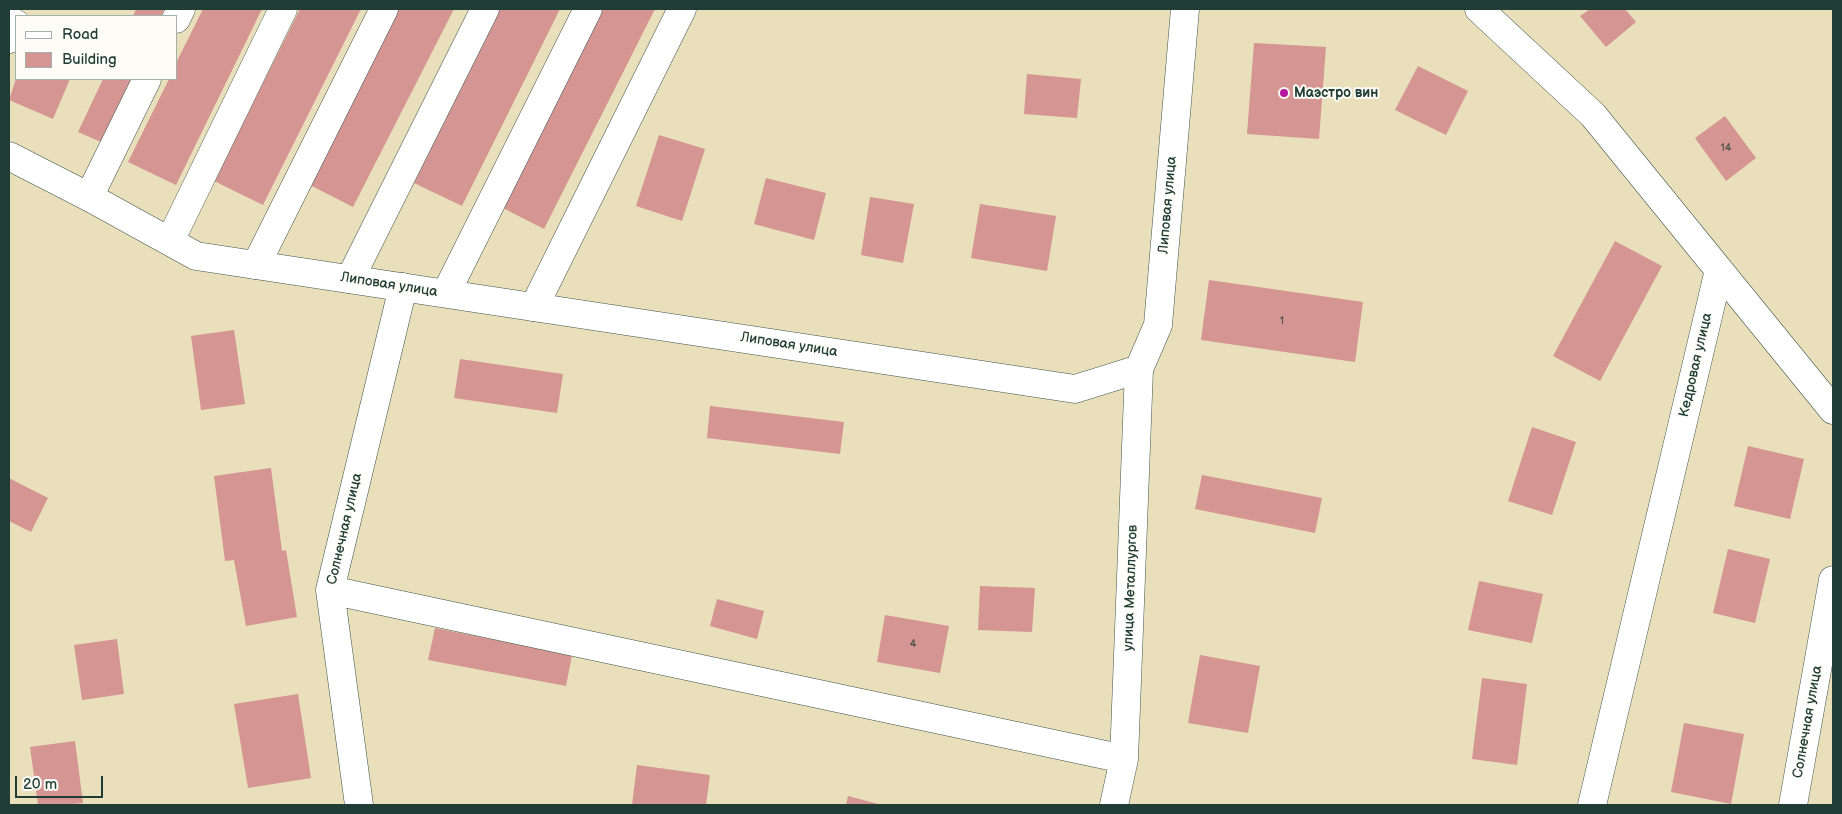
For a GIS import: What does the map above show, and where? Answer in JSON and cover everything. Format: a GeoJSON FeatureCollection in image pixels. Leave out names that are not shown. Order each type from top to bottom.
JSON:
{"type":"FeatureCollection","features":[{"type":"Feature","properties":{"kind":"street"},"geometry":{"type":"LineString","coordinates":[[170,241],[282,9]]}},
{"type":"Feature","properties":{"kind":"street"},"geometry":{"type":"LineString","coordinates":[[256,265],[384,9]]}},
{"type":"Feature","properties":{"kind":"street"},"geometry":{"type":"LineString","coordinates":[[350,279],[485,9]]}},
{"type":"Feature","properties":{"kind":"street"},"geometry":{"type":"LineString","coordinates":[[446,293],[588,9]]}},
{"type":"Feature","properties":{"kind":"street"},"geometry":{"type":"LineString","coordinates":[[534,307],[682,9]]}},
{"type":"Feature","properties":{"kind":"street","name":"Липовая улица"},"geometry":{"type":"LineString","coordinates":[[9,156],[90,196],[196,256],[1075,389],[1139,369],[1158,325],[1185,9]]}},
{"type":"Feature","properties":{"kind":"street"},"geometry":{"type":"LineString","coordinates":[[1479,9],[1593,115],[1833,410]]}},
{"type":"Feature","properties":{"kind":"street"},"geometry":{"type":"LineString","coordinates":[[9,39],[15,26]]}},
{"type":"Feature","properties":{"kind":"street"},"geometry":{"type":"LineString","coordinates":[[90,196],[147,80]]}},
{"type":"Feature","properties":{"kind":"street","name":"Кедровая улица"},"geometry":{"type":"LineString","coordinates":[[1592,805],[1719,270]]}},
{"type":"Feature","properties":{"kind":"street","name":"Солнечная улица"},"geometry":{"type":"LineString","coordinates":[[359,805],[330,590],[403,287]]}},
{"type":"Feature","properties":{"kind":"street","name":"улица Металлургов"},"geometry":{"type":"LineString","coordinates":[[1114,805],[1124,759],[1139,369]]}},
{"type":"Feature","properties":{"kind":"street","name":"Солнечная улица"},"geometry":{"type":"LineString","coordinates":[[1793,805],[1833,580]]}},
{"type":"Feature","properties":{"kind":"street"},"geometry":{"type":"LineString","coordinates":[[330,590],[1124,759]]}},
{"type":"Feature","properties":{"kind":"building"},"geometry":{"type":"Polygon","coordinates":[[[136,9],[164,9],[161,15],[133,15],[136,9]]]}},
{"type":"Feature","properties":{"kind":"building"},"geometry":{"type":"Polygon","coordinates":[[[203,9],[262,9],[176,185],[128,162],[169,80],[178,80],[178,59],[203,9]]]}},
{"type":"Feature","properties":{"kind":"building"},"geometry":{"type":"Polygon","coordinates":[[[300,9],[361,9],[263,205],[214,181],[300,9]]]}},
{"type":"Feature","properties":{"kind":"building"},"geometry":{"type":"Polygon","coordinates":[[[397,9],[454,9],[353,207],[308,184],[397,9]]]}},
{"type":"Feature","properties":{"kind":"building"},"geometry":{"type":"Polygon","coordinates":[[[499,9],[560,9],[462,206],[414,183],[499,9]]]}},
{"type":"Feature","properties":{"kind":"building"},"geometry":{"type":"Polygon","coordinates":[[[598,9],[655,9],[544,229],[499,206],[598,9]]]}},
{"type":"Feature","properties":{"kind":"building"},"geometry":{"type":"Polygon","coordinates":[[[1590,9],[1625,9],[1636,22],[1606,47],[1580,16],[1590,9]]]}},
{"type":"Feature","properties":{"kind":"building"},"geometry":{"type":"Polygon","coordinates":[[[1254,43],[1326,47],[1319,139],[1247,134],[1254,43]]]}},
{"type":"Feature","properties":{"kind":"building"},"geometry":{"type":"Polygon","coordinates":[[[1418,66],[1468,91],[1446,135],[1395,110],[1418,66]]]}},
{"type":"Feature","properties":{"kind":"building"},"geometry":{"type":"Polygon","coordinates":[[[1027,74],[1081,79],[1077,118],[1024,114],[1027,74]]]}},
{"type":"Feature","properties":{"kind":"building"},"geometry":{"type":"Polygon","coordinates":[[[16,80],[70,80],[53,119],[9,100],[16,80]]]}},
{"type":"Feature","properties":{"kind":"building"},"geometry":{"type":"Polygon","coordinates":[[[103,80],[131,80],[101,142],[78,132],[103,80]]]}},
{"type":"Feature","properties":{"kind":"building"},"geometry":{"type":"Polygon","coordinates":[[[1725,116],[1756,158],[1726,181],[1695,138],[1725,116]]]}},
{"type":"Feature","properties":{"kind":"building"},"geometry":{"type":"Polygon","coordinates":[[[659,135],[705,149],[682,221],[636,206],[659,135]]]}},
{"type":"Feature","properties":{"kind":"building"},"geometry":{"type":"Polygon","coordinates":[[[766,178],[826,193],[814,240],[754,224],[766,178]]]}},
{"type":"Feature","properties":{"kind":"building"},"geometry":{"type":"Polygon","coordinates":[[[870,197],[914,204],[903,263],[861,255],[870,197]]]}},
{"type":"Feature","properties":{"kind":"building"},"geometry":{"type":"Polygon","coordinates":[[[980,204],[1056,216],[1047,271],[971,258],[980,204]]]}},
{"type":"Feature","properties":{"kind":"building"},"geometry":{"type":"Polygon","coordinates":[[[1615,241],[1662,266],[1600,381],[1553,356],[1615,241]]]}},
{"type":"Feature","properties":{"kind":"building"},"geometry":{"type":"Polygon","coordinates":[[[1209,280],[1363,302],[1355,362],[1201,340],[1209,280]]]}},
{"type":"Feature","properties":{"kind":"building"},"geometry":{"type":"Polygon","coordinates":[[[234,330],[245,404],[201,410],[191,336],[234,330]]]}},
{"type":"Feature","properties":{"kind":"building"},"geometry":{"type":"Polygon","coordinates":[[[460,359],[563,374],[557,413],[454,398],[460,359]]]}},
{"type":"Feature","properties":{"kind":"building"},"geometry":{"type":"Polygon","coordinates":[[[710,406],[844,422],[840,454],[707,438],[710,406]]]}},
{"type":"Feature","properties":{"kind":"building"},"geometry":{"type":"Polygon","coordinates":[[[1532,427],[1576,442],[1552,515],[1508,501],[1532,427]]]}},
{"type":"Feature","properties":{"kind":"building"},"geometry":{"type":"Polygon","coordinates":[[[1748,446],[1804,459],[1790,519],[1734,506],[1748,446]]]}},
{"type":"Feature","properties":{"kind":"building"},"geometry":{"type":"Polygon","coordinates":[[[271,468],[282,551],[286,550],[297,617],[246,626],[234,560],[225,561],[214,476],[271,468]]]}},
{"type":"Feature","properties":{"kind":"building"},"geometry":{"type":"Polygon","coordinates":[[[1202,475],[1322,498],[1315,533],[1195,509],[1202,475]]]}},
{"type":"Feature","properties":{"kind":"building"},"geometry":{"type":"Polygon","coordinates":[[[9,478],[48,498],[31,532],[9,521],[9,478]]]}},
{"type":"Feature","properties":{"kind":"building"},"geometry":{"type":"Polygon","coordinates":[[[1728,549],[1770,559],[1755,623],[1713,613],[1728,549]]]}},
{"type":"Feature","properties":{"kind":"building"},"geometry":{"type":"Polygon","coordinates":[[[1479,581],[1543,594],[1532,643],[1468,630],[1479,581]]]}},
{"type":"Feature","properties":{"kind":"building"},"geometry":{"type":"Polygon","coordinates":[[[980,586],[1035,588],[1032,632],[978,630],[980,586]]]}},
{"type":"Feature","properties":{"kind":"building"},"geometry":{"type":"Polygon","coordinates":[[[717,599],[764,611],[757,639],[710,626],[717,599]]]}},
{"type":"Feature","properties":{"kind":"building"},"geometry":{"type":"Polygon","coordinates":[[[885,615],[949,626],[940,673],[877,662],[885,615]]]}},
{"type":"Feature","properties":{"kind":"building"},"geometry":{"type":"Polygon","coordinates":[[[435,628],[572,655],[566,686],[428,660],[435,628]]]}},
{"type":"Feature","properties":{"kind":"building"},"geometry":{"type":"Polygon","coordinates":[[[117,639],[124,694],[82,700],[74,645],[117,639]]]}},
{"type":"Feature","properties":{"kind":"building"},"geometry":{"type":"Polygon","coordinates":[[[1200,655],[1260,666],[1248,733],[1188,723],[1200,655]]]}},
{"type":"Feature","properties":{"kind":"building"},"geometry":{"type":"Polygon","coordinates":[[[1482,678],[1527,684],[1517,765],[1472,759],[1482,678]]]}},
{"type":"Feature","properties":{"kind":"building"},"geometry":{"type":"Polygon","coordinates":[[[298,694],[311,778],[248,788],[234,704],[298,694]]]}},
{"type":"Feature","properties":{"kind":"building"},"geometry":{"type":"Polygon","coordinates":[[[1684,723],[1744,734],[1731,804],[1671,792],[1684,723]]]}},
{"type":"Feature","properties":{"kind":"building"},"geometry":{"type":"Polygon","coordinates":[[[75,741],[83,803],[38,805],[30,747],[75,741]]]}},
{"type":"Feature","properties":{"kind":"building"},"geometry":{"type":"Polygon","coordinates":[[[637,765],[710,775],[706,805],[632,805],[637,765]]]}},
{"type":"Feature","properties":{"kind":"building"},"geometry":{"type":"Polygon","coordinates":[[[848,796],[882,805],[846,805],[848,796]]]}},
{"type":"Feature","properties":{"kind":"place","name":"Маэстро вин"},"geometry":{"type":"Point","coordinates":[1284,93]}}]}
